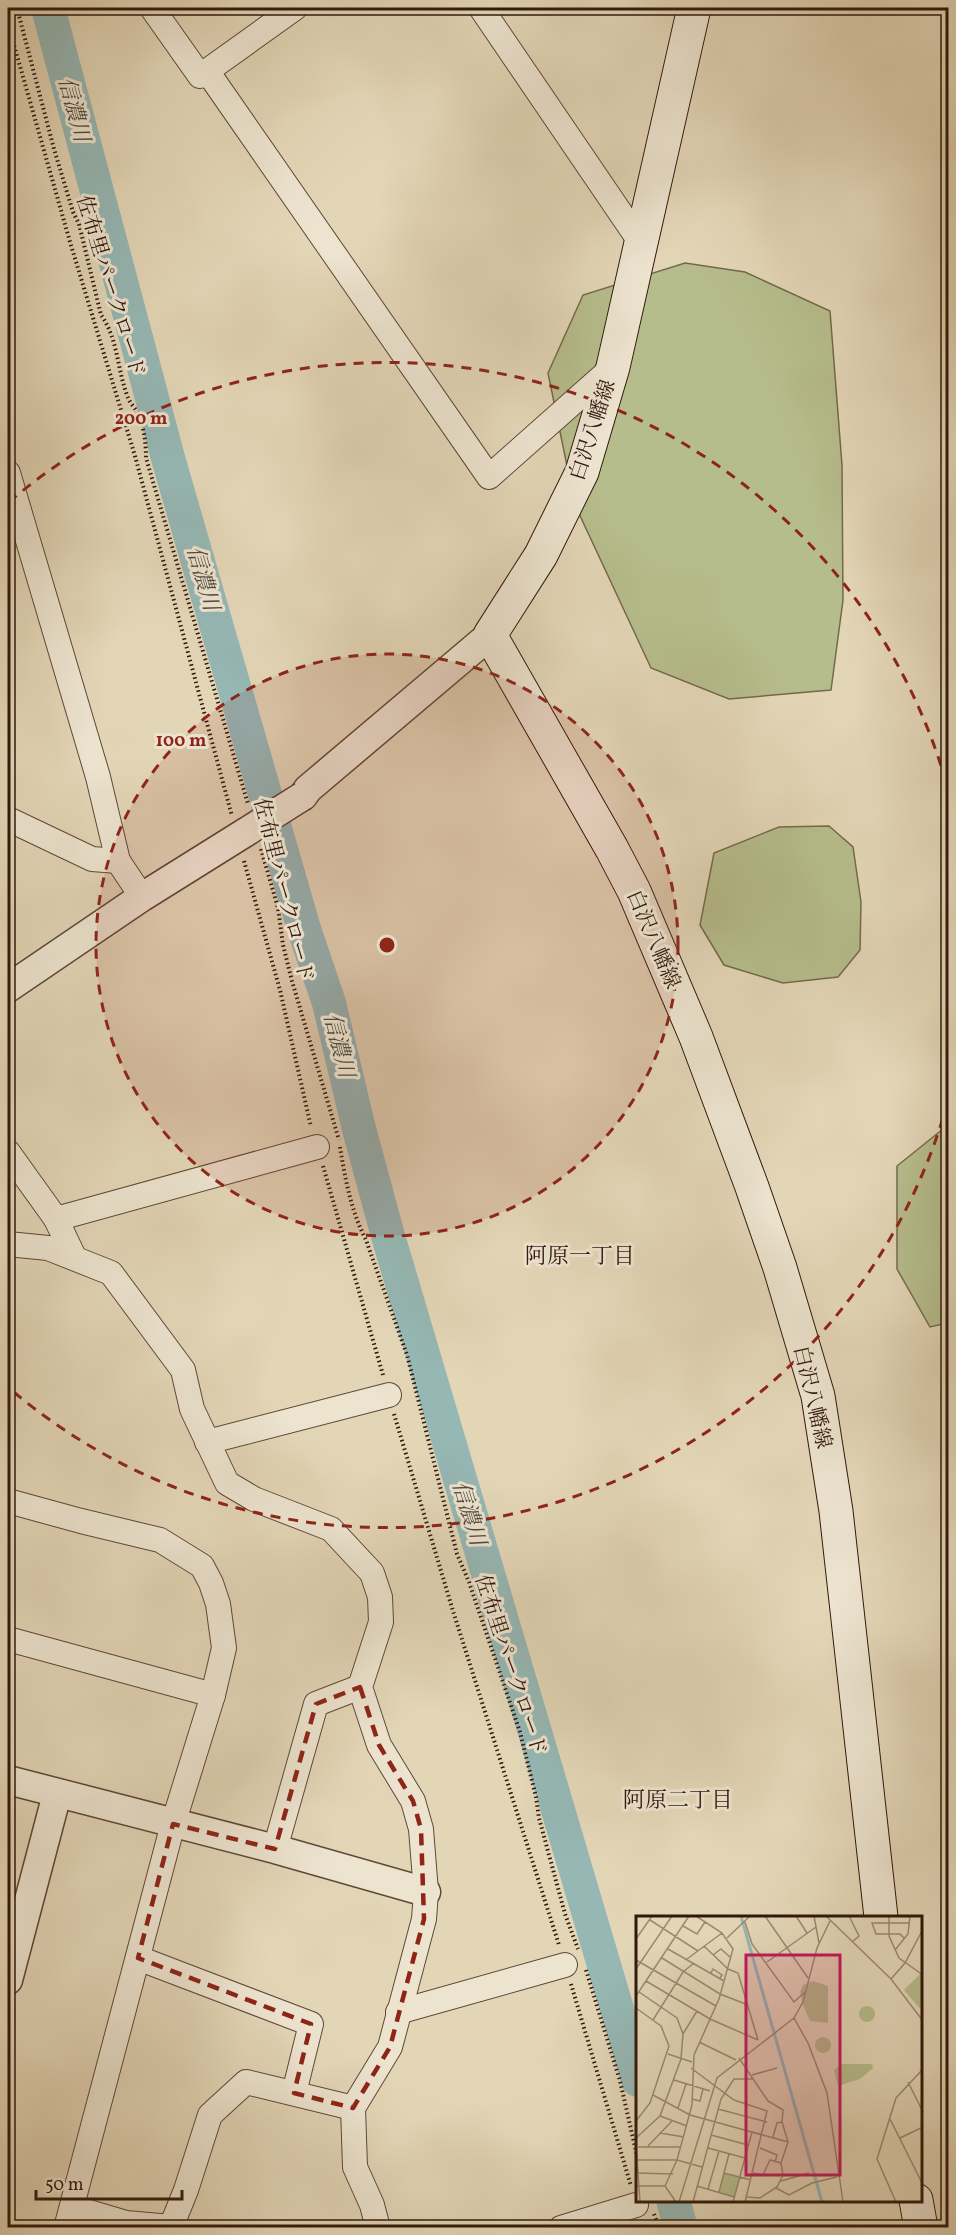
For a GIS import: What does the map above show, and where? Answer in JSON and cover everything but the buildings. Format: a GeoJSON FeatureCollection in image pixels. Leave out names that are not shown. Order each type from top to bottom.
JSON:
{"type":"FeatureCollection","features":[{"type":"Feature","properties":{"kind":"main road","name":"白沢八幡線"},"geometry":{"type":"LineString","coordinates":[[694,8],[613,367],[582,472],[541,555],[490,635],[634,891],[696,1037],[780,1268],[818,1396],[834,1499],[881,1916]]}},
{"type":"Feature","properties":{"kind":"main road"},"geometry":{"type":"LineString","coordinates":[[916,2202],[921,2228]]}},
{"type":"Feature","properties":{"kind":"street"},"geometry":{"type":"LineString","coordinates":[[152,8],[200,76],[295,8]]}},
{"type":"Feature","properties":{"kind":"street"},"geometry":{"type":"LineString","coordinates":[[482,8],[641,243]]}},
{"type":"Feature","properties":{"kind":"street"},"geometry":{"type":"LineString","coordinates":[[207,71],[489,477],[613,367]]}},
{"type":"Feature","properties":{"kind":"street"},"geometry":{"type":"LineString","coordinates":[[8,473],[12,502],[98,777],[117,861],[142,897]]}},
{"type":"Feature","properties":{"kind":"street"},"geometry":{"type":"LineString","coordinates":[[8,988],[142,897],[249,833],[303,796],[308,789],[490,635]]}},
{"type":"Feature","properties":{"kind":"street"},"geometry":{"type":"LineString","coordinates":[[8,819],[92,859],[117,861]]}},
{"type":"Feature","properties":{"kind":"street"},"geometry":{"type":"LineString","coordinates":[[56,1219],[317,1147]]}},
{"type":"Feature","properties":{"kind":"street"},"geometry":{"type":"LineString","coordinates":[[8,1152],[56,1219],[74,1257]]}},
{"type":"Feature","properties":{"kind":"street"},"geometry":{"type":"LineString","coordinates":[[8,1244],[48,1248],[111,1273],[183,1370],[192,1409],[227,1483],[254,1499],[331,1529],[372,1573],[380,1597],[381,1622],[360,1687],[379,1745],[413,1801],[421,1829],[426,1892],[424,1919],[390,2047],[353,2108],[355,2168],[372,2205],[378,2228]]}},
{"type":"Feature","properties":{"kind":"street"},"geometry":{"type":"LineString","coordinates":[[207,1442],[389,1395]]}},
{"type":"Feature","properties":{"kind":"street"},"geometry":{"type":"LineString","coordinates":[[8,1501],[159,1540],[201,1566],[211,1583],[218,1604],[224,1648],[213,1695],[173,1824],[69,2217],[171,2227],[186,2190],[210,2115],[246,2082],[353,2108]]}},
{"type":"Feature","properties":{"kind":"street"},"geometry":{"type":"LineString","coordinates":[[8,1639],[213,1695]]}},
{"type":"Feature","properties":{"kind":"street"},"geometry":{"type":"LineString","coordinates":[[275,1849],[316,1704],[360,1687]]}},
{"type":"Feature","properties":{"kind":"street"},"geometry":{"type":"LineString","coordinates":[[8,1780],[275,1849],[426,1892]]}},
{"type":"Feature","properties":{"kind":"street"},"geometry":{"type":"LineString","coordinates":[[8,1980],[15,1923],[57,1794]]}},
{"type":"Feature","properties":{"kind":"street"},"geometry":{"type":"LineString","coordinates":[[138,1958],[311,2024],[294,2094]]}},
{"type":"Feature","properties":{"kind":"street"},"geometry":{"type":"LineString","coordinates":[[398,2012],[576,1959]]}},
{"type":"Feature","properties":{"kind":"street"},"geometry":{"type":"LineString","coordinates":[[561,2228],[636,2205]]}},
{"type":"Feature","properties":{"kind":"path","name":"佐布里パークロード"},"geometry":{"type":"LineString","coordinates":[[16,8],[54,149],[73,212],[79,224],[101,315],[107,323],[129,400],[138,414],[147,444],[147,458],[225,726],[249,833],[278,908],[283,945],[338,1137],[350,1198],[407,1355],[457,1554],[469,1582],[520,1732],[576,1959],[620,2080],[636,2151]]}},
{"type":"Feature","properties":{"kind":"path"},"geometry":{"type":"LineString","coordinates":[[8,24],[73,253],[249,833],[280,990],[317,1147],[453,1611],[576,1959],[636,2205]]}},
{"type":"Feature","properties":{"kind":"highlighted area"},"geometry":{"type":"Polygon","coordinates":[[[360,1687],[379,1745],[413,1801],[421,1829],[424,1919],[390,2047],[353,2108],[294,2093],[311,2024],[138,1958],[173,1824],[275,1849],[316,1704],[360,1687]]]}},
{"type":"Feature","properties":{"kind":"green space"},"geometry":{"type":"Polygon","coordinates":[[[685,263],[745,272],[830,311],[842,465],[843,600],[831,690],[729,699],[651,668],[575,505],[548,373],[583,295],[685,263]]]}},
{"type":"Feature","properties":{"kind":"green space"},"geometry":{"type":"Polygon","coordinates":[[[829,826],[853,847],[861,902],[860,950],[838,977],[783,983],[724,965],[700,925],[714,853],[779,827],[829,826]]]}},
{"type":"Feature","properties":{"kind":"green space"},"geometry":{"type":"Polygon","coordinates":[[[948,1125],[948,1323],[930,1327],[897,1269],[897,1166],[948,1125]]]}},
{"type":"Feature","properties":{"kind":"waterway","name":"信濃川"},"geometry":{"type":"LineString","coordinates":[[48,8],[168,458],[304,929],[329,1003],[359,1129],[388,1236],[636,2073]]}},
{"type":"Feature","properties":{"kind":"waterway","name":"信濃川"},"geometry":{"type":"LineString","coordinates":[[674,2202],[681,2228]]}},
{"type":"Feature","properties":{"kind":"district","name":"阿原一丁目"},"geometry":{"type":"Point","coordinates":[580,1255]}},
{"type":"Feature","properties":{"kind":"district","name":"阿原二丁目"},"geometry":{"type":"Point","coordinates":[678,1799]}}]}
